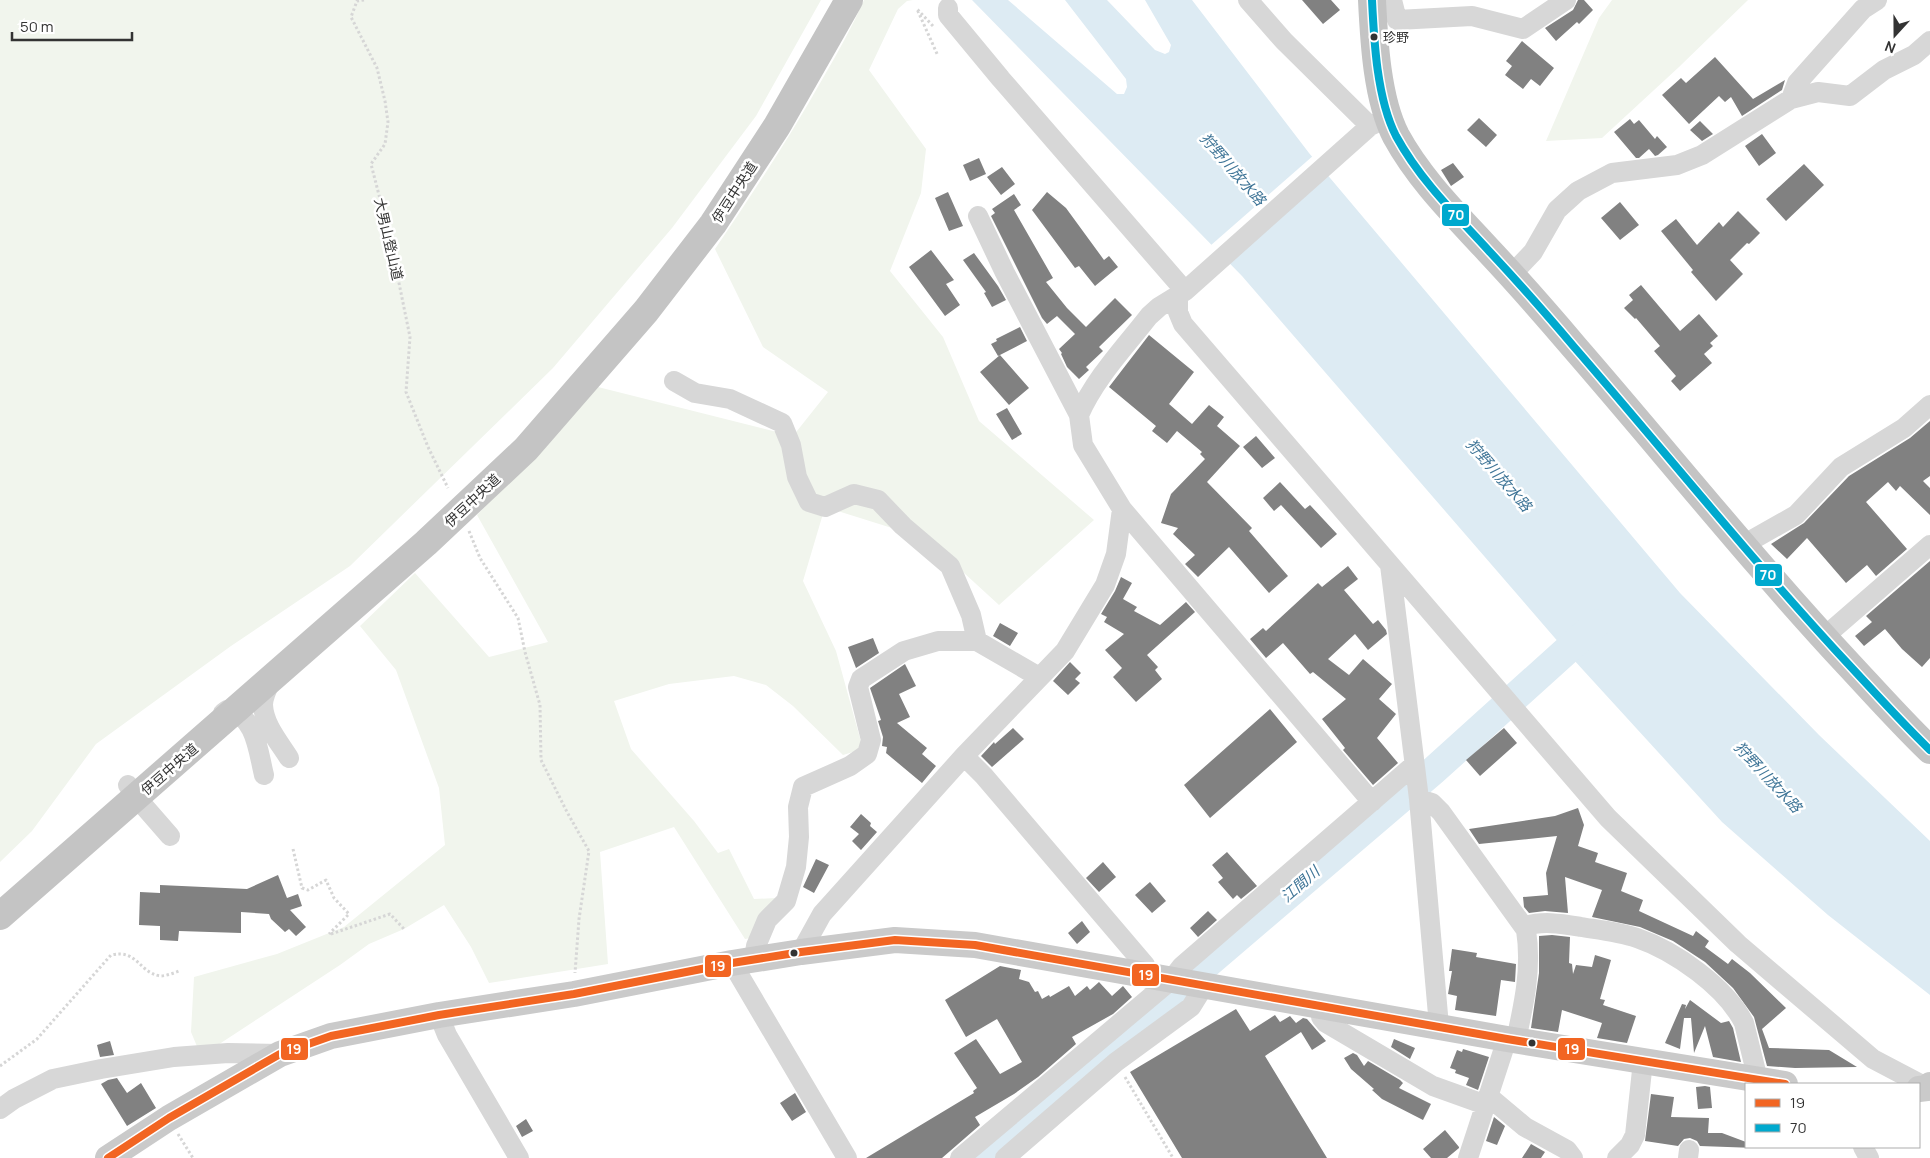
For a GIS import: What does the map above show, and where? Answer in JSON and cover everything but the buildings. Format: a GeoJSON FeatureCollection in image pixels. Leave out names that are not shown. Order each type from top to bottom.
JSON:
{"type":"FeatureCollection","features":[{"type":"Feature","properties":{"kind":"highway","name":"伊豆中央道"},"geometry":{"type":"LineString","coordinates":[[0,902],[44,867],[367,583],[500,460],[647,296],[708,217],[815,45],[838,0]]}},
{"type":"Feature","properties":{"kind":"highway","name":"伊豆中央道"},"geometry":{"type":"LineString","coordinates":[[135,785],[235,711],[426,543],[526,449],[646,311],[713,224],[777,126],[849,0]]}},
{"type":"Feature","properties":{"kind":"highway"},"geometry":{"type":"LineString","coordinates":[[1372,0],[1375,46],[1372,127],[1402,146],[1423,177],[1511,275],[1743,545],[1824,637],[1930,750]]}},
{"type":"Feature","properties":{"kind":"highway","name":"伊豆中央道"},"geometry":{"type":"LineString","coordinates":[[0,916],[44,867]]}},
{"type":"Feature","properties":{"kind":"highway"},"geometry":{"type":"LineString","coordinates":[[0,898],[44,867]]}},
{"type":"Feature","properties":{"kind":"highway"},"geometry":{"type":"LineString","coordinates":[[0,936],[44,867]]}},
{"type":"Feature","properties":{"kind":"main road"},"geometry":{"type":"LineString","coordinates":[[108,1158],[169,1118],[280,1054],[331,1036],[440,1015],[574,994],[743,961],[895,940],[975,945],[1512,1040],[1772,1083]]}},
{"type":"Feature","properties":{"kind":"street"},"geometry":{"type":"LineString","coordinates":[[1079,414],[1085,400],[1149,316],[1185,290],[1372,127],[1284,41],[1248,0]]}},
{"type":"Feature","properties":{"kind":"street"},"geometry":{"type":"LineString","coordinates":[[1392,0],[1397,20],[1472,16],[1523,29],[1566,0]]}},
{"type":"Feature","properties":{"kind":"street"},"geometry":{"type":"LineString","coordinates":[[1791,99],[1797,83],[1863,9],[1877,0]]}},
{"type":"Feature","properties":{"kind":"street"},"geometry":{"type":"LineString","coordinates":[[948,8],[948,15],[1025,107],[1185,290]]}},
{"type":"Feature","properties":{"kind":"street"},"geometry":{"type":"LineString","coordinates":[[1511,275],[1533,252],[1556,210],[1578,191],[1612,174],[1677,165],[1702,155],[1791,99],[1818,92],[1850,96],[1884,70],[1914,55],[1930,41]]}},
{"type":"Feature","properties":{"kind":"street"},"geometry":{"type":"LineString","coordinates":[[978,216],[1005,273],[1079,414],[1083,445],[1122,509],[1372,802]]}},
{"type":"Feature","properties":{"kind":"street"},"geometry":{"type":"LineString","coordinates":[[1185,290],[1178,312],[1183,324],[1608,818],[1738,944],[1873,1059],[1917,1083]]}},
{"type":"Feature","properties":{"kind":"street"},"geometry":{"type":"LineString","coordinates":[[674,381],[696,393],[730,399],[782,423],[791,445],[797,477],[809,502],[825,506],[854,494],[878,500],[903,526],[950,566],[971,615],[977,640]]}},
{"type":"Feature","properties":{"kind":"street"},"geometry":{"type":"LineString","coordinates":[[1743,545],[1796,515],[1841,467],[1904,428],[1930,405]]}},
{"type":"Feature","properties":{"kind":"street"},"geometry":{"type":"LineString","coordinates":[[801,952],[822,914],[964,756],[1064,651],[1105,584],[1116,554],[1122,509]]}},
{"type":"Feature","properties":{"kind":"street"},"geometry":{"type":"LineString","coordinates":[[1824,637],[1930,544]]}},
{"type":"Feature","properties":{"kind":"street"},"geometry":{"type":"LineString","coordinates":[[1390,565],[1418,799],[1439,1026]]}},
{"type":"Feature","properties":{"kind":"street"},"geometry":{"type":"LineString","coordinates":[[847,1158],[743,961],[756,946],[767,920],[786,901],[796,867],[799,837],[798,807],[803,787],[850,766],[868,754],[871,740],[858,687],[861,679],[904,651],[938,641],[977,640],[1039,677]]}},
{"type":"Feature","properties":{"kind":"street"},"geometry":{"type":"LineString","coordinates":[[272,679],[263,704],[266,718],[272,733],[289,758]]}},
{"type":"Feature","properties":{"kind":"street"},"geometry":{"type":"LineString","coordinates":[[235,711],[241,714],[252,729],[264,775]]}},
{"type":"Feature","properties":{"kind":"street"},"geometry":{"type":"LineString","coordinates":[[964,756],[984,776],[1144,965],[1179,982]]}},
{"type":"Feature","properties":{"kind":"street"},"geometry":{"type":"LineString","coordinates":[[1005,1158],[1116,1062],[1191,1008],[1179,982],[1182,966],[1414,768]]}},
{"type":"Feature","properties":{"kind":"street"},"geometry":{"type":"LineString","coordinates":[[135,785],[170,836]]}},
{"type":"Feature","properties":{"kind":"street"},"geometry":{"type":"LineString","coordinates":[[1418,799],[1432,803],[1441,812],[1524,927],[1528,941],[1526,991],[1512,1040],[1487,1100],[1468,1158]]}},
{"type":"Feature","properties":{"kind":"street"},"geometry":{"type":"LineString","coordinates":[[1524,927],[1542,923],[1565,924],[1614,932],[1638,938],[1684,962],[1710,981],[1740,1015],[1744,1023],[1758,1082]]}},
{"type":"Feature","properties":{"kind":"street"},"geometry":{"type":"LineString","coordinates":[[960,1158],[1179,982]]}},
{"type":"Feature","properties":{"kind":"street"},"geometry":{"type":"LineString","coordinates":[[1322,1006],[1321,1016],[1326,1023],[1433,1086],[1487,1100],[1525,1127],[1567,1150],[1574,1158]]}},
{"type":"Feature","properties":{"kind":"street"},"geometry":{"type":"LineString","coordinates":[[440,1015],[446,1035],[519,1158]]}},
{"type":"Feature","properties":{"kind":"street"},"geometry":{"type":"LineString","coordinates":[[0,1110],[14,1099],[53,1079],[102,1069],[174,1057],[228,1053],[280,1054]]}},
{"type":"Feature","properties":{"kind":"street"},"geometry":{"type":"LineString","coordinates":[[1616,1158],[1630,1145],[1635,1135],[1643,1061]]}},
{"type":"Feature","properties":{"kind":"path","name":"大男山登山道"},"geometry":{"type":"LineString","coordinates":[[364,0],[358,1],[351,17],[377,68],[386,101],[388,122],[385,144],[371,164],[389,234],[410,337],[406,392],[428,447],[448,488]]}},
{"type":"Feature","properties":{"kind":"path"},"geometry":{"type":"LineString","coordinates":[[468,529],[480,558],[518,618],[525,652],[540,704],[541,760],[589,851],[579,919],[574,994]]}},
{"type":"Feature","properties":{"kind":"path"},"geometry":{"type":"LineString","coordinates":[[293,849],[302,888],[308,890],[326,880],[334,898],[349,914],[329,934],[390,914],[404,929]]}},
{"type":"Feature","properties":{"kind":"path"},"geometry":{"type":"LineString","coordinates":[[0,1066],[37,1039],[111,955],[121,953],[130,956],[140,963],[144,969],[161,976],[180,971]]}},
{"type":"Feature","properties":{"kind":"path"},"geometry":{"type":"LineString","coordinates":[[1116,1062],[1173,1158]]}},
{"type":"Feature","properties":{"kind":"path"},"geometry":{"type":"LineString","coordinates":[[169,1118],[193,1158]]}},
{"type":"Feature","properties":{"kind":"shaded area"},"geometry":{"type":"Polygon","coordinates":[[[0,0],[821,0],[756,116],[672,228],[553,368],[350,566],[231,646],[96,744],[32,831],[0,862],[0,0]]]}},
{"type":"Feature","properties":{"kind":"shaded area"},"geometry":{"type":"Polygon","coordinates":[[[864,0],[913,0],[907,1],[898,9],[869,70],[926,149],[921,193],[890,271],[943,337],[979,421],[1094,520],[999,605],[927,539],[825,507],[803,581],[836,651],[863,749],[843,755],[793,706],[766,685],[734,676],[669,684],[614,701],[631,749],[694,821],[718,853],[729,849],[754,899],[776,898],[751,938],[745,939],[674,827],[600,852],[608,964],[489,983],[471,947],[444,905],[404,929],[369,944],[201,1056],[191,1032],[194,977],[277,954],[344,927],[445,845],[439,788],[396,670],[360,626],[415,573],[489,657],[548,642],[477,515],[598,387],[793,436],[828,392],[763,347],[715,249],[798,122],[855,20],[864,0]]]}},
{"type":"Feature","properties":{"kind":"shaded area"},"geometry":{"type":"Polygon","coordinates":[[[1612,0],[1748,0],[1602,138],[1546,141],[1599,18],[1612,0]]]}},
{"type":"Feature","properties":{"kind":"water","name":"狩野川放水路"},"geometry":{"type":"Polygon","coordinates":[[[972,0],[1008,0],[1117,94],[1124,94],[1127,87],[1126,79],[1065,0],[1107,0],[1155,50],[1165,54],[1169,52],[1171,45],[1145,0],[1192,0],[1309,153],[1680,593],[1819,735],[1930,841],[1930,995],[1828,915],[1722,822],[1573,659],[1242,276],[972,0]]]}},
{"type":"Feature","properties":{"kind":"pier"},"geometry":{"type":"Polygon","coordinates":[[[1314,155],[1329,173],[1226,262],[1210,246],[1314,155]]]}},
{"type":"Feature","properties":{"kind":"waterway","name":"江間川"},"geometry":{"type":"LineString","coordinates":[[980,1158],[1433,771],[1596,624]]}},
{"type":"Feature","properties":{"kind":"transit line","name":"70"},"geometry":{"type":"LineString","coordinates":[[1372,0],[1378,70],[1385,105],[1396,136],[1427,182],[1554,323],[1780,589],[1930,750]]}},
{"type":"Feature","properties":{"kind":"transit line","name":"19"},"geometry":{"type":"LineString","coordinates":[[108,1158],[169,1118],[280,1054],[331,1036],[439,1015],[574,994],[732,963],[895,940],[975,945],[1507,1039],[1779,1083]]}},
{"type":"Feature","properties":{"kind":"place","name":"珍野"},"geometry":{"type":"Point","coordinates":[1374,37]}}]}
